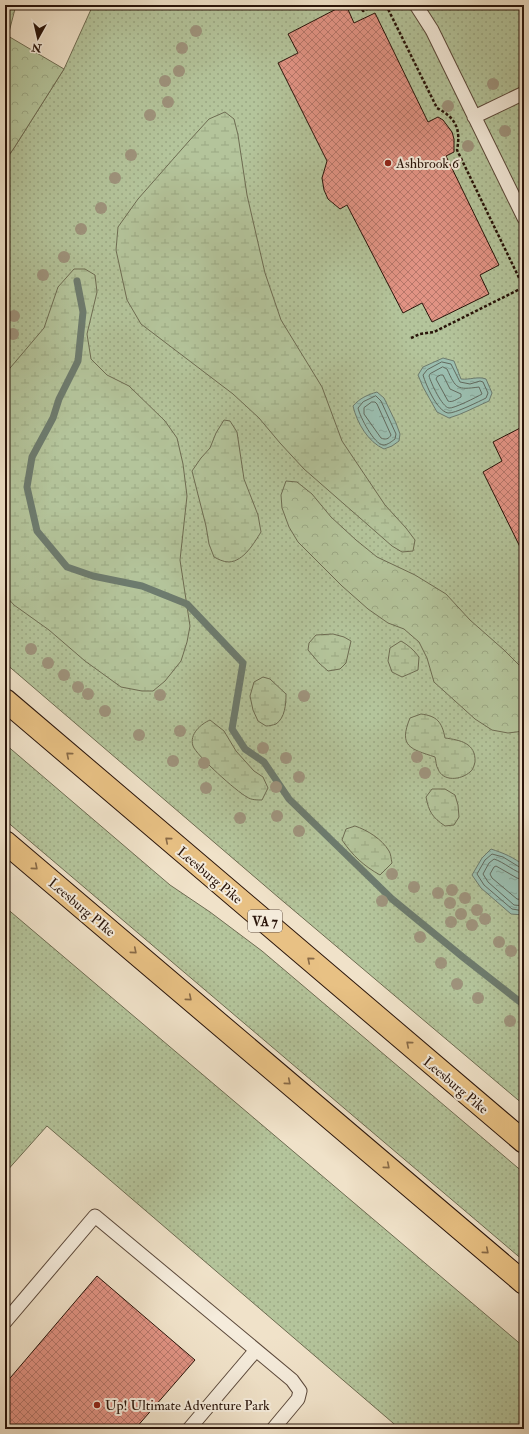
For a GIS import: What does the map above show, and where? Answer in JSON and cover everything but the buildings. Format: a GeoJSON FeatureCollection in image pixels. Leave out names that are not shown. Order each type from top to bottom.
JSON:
{"type":"FeatureCollection","features":[{"type":"Feature","properties":{"kind":"highway","name":"Leesburg Pike"},"geometry":{"type":"LineString","coordinates":[[5,700],[524,1142]]}},
{"type":"Feature","properties":{"kind":"highway","name":"Leesburg PIke"},"geometry":{"type":"LineString","coordinates":[[5,842],[524,1283]]}},
{"type":"Feature","properties":{"kind":"lane"},"geometry":{"type":"LineString","coordinates":[[416,5],[432,30],[524,218]]}},
{"type":"Feature","properties":{"kind":"lane"},"geometry":{"type":"LineString","coordinates":[[474,117],[524,93]]}},
{"type":"Feature","properties":{"kind":"lane"},"geometry":{"type":"LineString","coordinates":[[5,1322],[95,1216],[292,1380],[300,1392],[298,1399],[273,1429]]}},
{"type":"Feature","properties":{"kind":"lane"},"geometry":{"type":"LineString","coordinates":[[189,1429],[256,1350]]}},
{"type":"Feature","properties":{"kind":"path"},"geometry":{"type":"LineString","coordinates":[[360,5],[363,11],[376,5]]}},
{"type":"Feature","properties":{"kind":"path"},"geometry":{"type":"LineString","coordinates":[[386,5],[437,108],[453,119],[458,129],[459,139],[457,150],[524,287],[434,332],[420,334],[412,338]]}},
{"type":"Feature","properties":{"kind":"green space"},"geometry":{"type":"Polygon","coordinates":[[[5,5],[16,5],[8,36],[64,69],[5,161],[5,5]]]}},
{"type":"Feature","properties":{"kind":"green space"},"geometry":{"type":"Polygon","coordinates":[[[93,5],[524,5],[524,1105],[5,663],[5,161],[64,69],[93,5]]]}},
{"type":"Feature","properties":{"kind":"green space"},"geometry":{"type":"Polygon","coordinates":[[[225,112],[234,119],[238,135],[247,195],[265,273],[281,320],[322,387],[342,441],[385,505],[415,540],[413,551],[402,552],[392,546],[304,469],[259,418],[233,394],[141,324],[127,300],[116,250],[118,227],[138,199],[209,119],[225,112]]]}},
{"type":"Feature","properties":{"kind":"green space"},"geometry":{"type":"Polygon","coordinates":[[[74,269],[85,269],[95,275],[97,292],[87,334],[91,359],[107,375],[129,386],[165,421],[177,438],[183,464],[187,496],[180,560],[190,626],[181,661],[165,681],[153,691],[142,691],[121,687],[85,661],[49,630],[14,605],[5,595],[5,374],[44,328],[58,287],[74,269]]]}},
{"type":"Feature","properties":{"kind":"green space"},"geometry":{"type":"Polygon","coordinates":[[[224,420],[230,421],[237,432],[244,479],[258,515],[261,532],[244,555],[234,561],[229,562],[214,557],[209,544],[192,471],[210,448],[216,433],[224,420]]]}},
{"type":"Feature","properties":{"kind":"green space"},"geometry":{"type":"Polygon","coordinates":[[[286,481],[297,482],[312,494],[331,517],[377,557],[415,575],[446,594],[470,620],[524,670],[524,731],[508,733],[492,730],[475,719],[434,682],[427,658],[419,642],[404,629],[388,623],[368,609],[342,586],[298,542],[289,527],[282,508],[281,495],[286,481]]]}},
{"type":"Feature","properties":{"kind":"green space"},"geometry":{"type":"Polygon","coordinates":[[[333,634],[351,641],[346,663],[340,669],[328,671],[308,650],[309,643],[316,635],[333,634]]]}},
{"type":"Feature","properties":{"kind":"green space"},"geometry":{"type":"Polygon","coordinates":[[[401,641],[411,648],[419,657],[418,670],[402,677],[392,672],[388,661],[390,648],[401,641]]]}},
{"type":"Feature","properties":{"kind":"green space"},"geometry":{"type":"Polygon","coordinates":[[[263,677],[270,679],[286,694],[283,715],[276,724],[267,726],[258,721],[253,710],[250,696],[254,682],[263,677]]]}},
{"type":"Feature","properties":{"kind":"green space"},"geometry":{"type":"Polygon","coordinates":[[[421,714],[431,716],[438,721],[445,738],[461,741],[470,747],[475,756],[475,762],[471,771],[462,777],[448,778],[440,773],[437,768],[435,757],[419,752],[409,745],[406,741],[405,735],[410,718],[421,714]]]}},
{"type":"Feature","properties":{"kind":"green space"},"geometry":{"type":"Polygon","coordinates":[[[210,720],[224,731],[236,751],[254,771],[263,777],[268,788],[262,800],[250,799],[242,794],[217,773],[196,751],[192,742],[194,734],[203,724],[210,720]]]}},
{"type":"Feature","properties":{"kind":"green space"},"geometry":{"type":"Polygon","coordinates":[[[5,744],[170,885],[210,912],[262,951],[524,1173],[524,1261],[5,820],[5,744]]]}},
{"type":"Feature","properties":{"kind":"green space"},"geometry":{"type":"Polygon","coordinates":[[[432,789],[445,789],[455,795],[459,817],[454,825],[445,826],[432,814],[428,807],[426,797],[432,789]]]}},
{"type":"Feature","properties":{"kind":"green space"},"geometry":{"type":"Polygon","coordinates":[[[355,826],[374,836],[390,852],[392,863],[380,875],[359,860],[342,840],[346,829],[355,826]]]}},
{"type":"Feature","properties":{"kind":"green space"},"geometry":{"type":"Polygon","coordinates":[[[5,907],[524,1347],[524,1429],[400,1429],[47,1126],[5,1173],[5,907]]]}},
{"type":"Feature","properties":{"kind":"water"},"geometry":{"type":"Polygon","coordinates":[[[443,358],[454,361],[461,379],[486,379],[492,393],[489,401],[449,418],[437,412],[418,375],[423,367],[443,358]]]}},
{"type":"Feature","properties":{"kind":"water"},"geometry":{"type":"Polygon","coordinates":[[[377,392],[384,398],[400,434],[399,441],[384,449],[368,437],[357,419],[353,406],[364,397],[377,392]]]}},
{"type":"Feature","properties":{"kind":"water"},"geometry":{"type":"Polygon","coordinates":[[[491,849],[512,858],[524,866],[524,915],[511,914],[481,888],[472,875],[482,858],[491,849]]]}},
{"type":"Feature","properties":{"kind":"waterway"},"geometry":{"type":"LineString","coordinates":[[77,281],[83,312],[78,361],[59,399],[53,418],[32,457],[27,487],[37,531],[67,567],[93,576],[142,586],[187,604],[243,663],[232,729],[245,749],[264,762],[289,799],[392,899],[524,1005]]}},
{"type":"Feature","properties":{"kind":"place","name":"Ashbrook 6"},"geometry":{"type":"Point","coordinates":[388,163]}},
{"type":"Feature","properties":{"kind":"place","name":"Up! Ultimate Adventure Park"},"geometry":{"type":"Point","coordinates":[97,1405]}}]}
